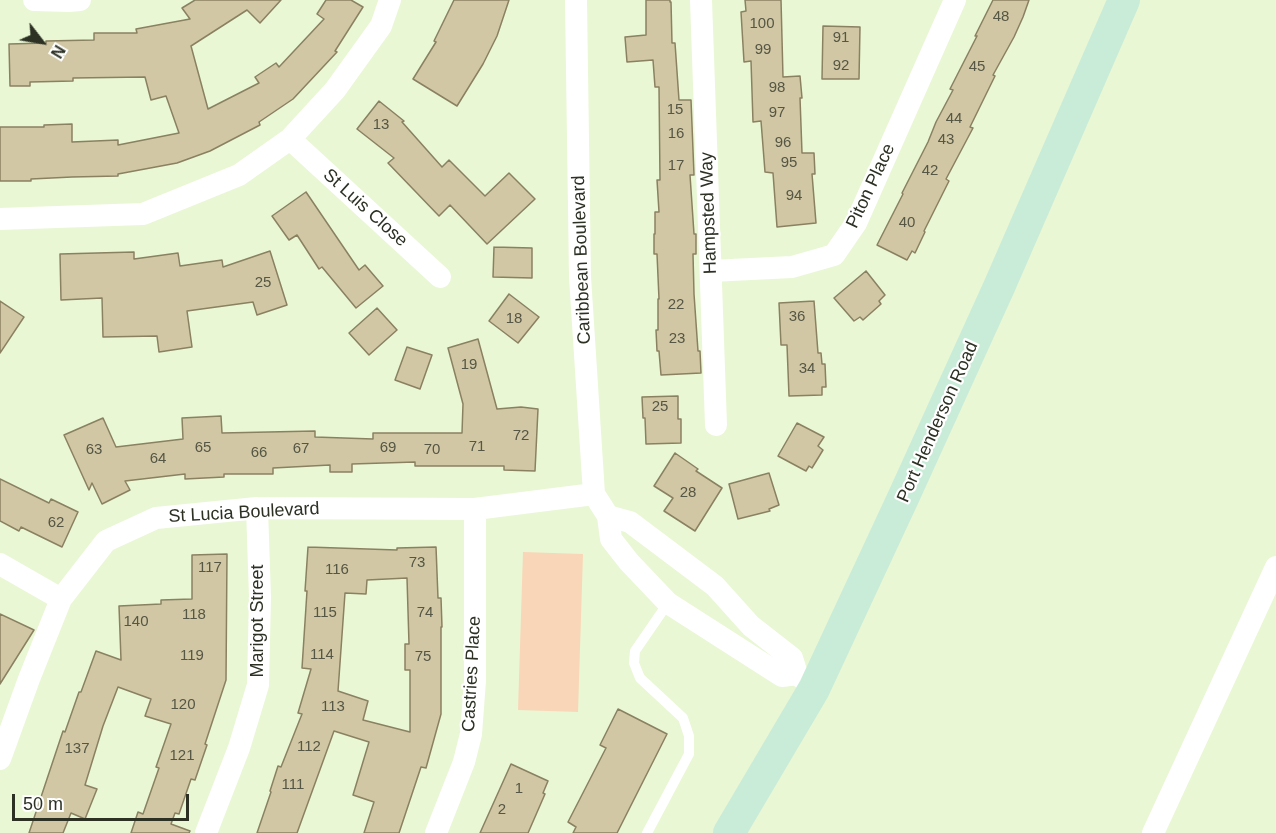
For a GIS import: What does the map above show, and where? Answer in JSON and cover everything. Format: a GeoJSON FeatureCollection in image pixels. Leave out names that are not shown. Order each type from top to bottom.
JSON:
{"type":"FeatureCollection","features":[{"type":"Feature","properties":{"kind":"street"},"geometry":{"type":"LineString","coordinates":[[34,0],[80,0]]}},
{"type":"Feature","properties":{"kind":"street"},"geometry":{"type":"LineString","coordinates":[[0,219],[143,214],[239,175],[290,139],[334,90],[381,26],[390,0]]}},
{"type":"Feature","properties":{"kind":"street","name":"Caribbean Boulevard"},"geometry":{"type":"LineString","coordinates":[[576,0],[580,277],[594,494],[608,516],[611,539],[629,562],[668,603],[782,676],[805,681]]}},
{"type":"Feature","properties":{"kind":"street","name":"Hampsted Way"},"geometry":{"type":"LineString","coordinates":[[701,0],[716,425]]}},
{"type":"Feature","properties":{"kind":"street","name":"Piton Place"},"geometry":{"type":"LineString","coordinates":[[711,271],[792,267],[834,255],[856,224],[955,0]]}},
{"type":"Feature","properties":{"kind":"street","name":"Port Henderson Road"},"geometry":{"type":"LineString","coordinates":[[729,833],[805,681],[903,498],[999,287],[1124,0]]}},
{"type":"Feature","properties":{"kind":"street","name":"St Luis Close"},"geometry":{"type":"LineString","coordinates":[[290,139],[440,277]]}},
{"type":"Feature","properties":{"kind":"street","name":"St Lucia Boulevard"},"geometry":{"type":"LineString","coordinates":[[0,759],[61,599],[106,541],[156,518],[256,508],[475,509],[594,494]]}},
{"type":"Feature","properties":{"kind":"street","name":"Marigot Street"},"geometry":{"type":"LineString","coordinates":[[206,833],[238,748],[258,685],[260,597],[256,508]]}},
{"type":"Feature","properties":{"kind":"street","name":"Castries Place"},"geometry":{"type":"LineString","coordinates":[[436,833],[464,762],[471,734],[475,681],[475,509]]}},
{"type":"Feature","properties":{"kind":"street"},"geometry":{"type":"LineString","coordinates":[[608,516],[630,522],[715,586],[751,626],[792,658],[805,681]]}},
{"type":"Feature","properties":{"kind":"street"},"geometry":{"type":"LineString","coordinates":[[0,564],[61,599]]}},
{"type":"Feature","properties":{"kind":"street"},"geometry":{"type":"LineString","coordinates":[[1153,833],[1276,567]]}},
{"type":"Feature","properties":{"kind":"lane"},"geometry":{"type":"LineString","coordinates":[[647,833],[688,753],[689,736],[683,718],[640,678],[634,663],[635,651],[668,603]]}},
{"type":"Feature","properties":{"kind":"shaded area"},"geometry":{"type":"Polygon","coordinates":[[[523,552],[583,554],[578,712],[518,710],[523,552]]]}},
{"type":"Feature","properties":{"kind":"building"},"geometry":{"type":"Polygon","coordinates":[[[195,0],[281,0],[260,23],[247,10],[191,46],[208,109],[259,83],[255,77],[276,63],[279,67],[324,19],[317,14],[326,0],[351,0],[363,7],[335,51],[337,52],[293,99],[259,122],[260,125],[210,151],[177,163],[118,174],[118,176],[0,181],[0,127],[44,127],[44,125],[72,124],[72,142],[118,140],[118,145],[179,133],[166,96],[151,100],[145,77],[73,78],[73,81],[30,82],[30,86],[10,86],[9,44],[94,40],[94,33],[137,33],[136,29],[190,19],[182,8],[195,0]]]}},
{"type":"Feature","properties":{"kind":"building"},"geometry":{"type":"Polygon","coordinates":[[[454,0],[509,0],[497,36],[457,106],[413,79],[436,42],[434,41],[454,0]]]}},
{"type":"Feature","properties":{"kind":"building"},"geometry":{"type":"Polygon","coordinates":[[[646,0],[670,0],[671,2],[672,43],[675,43],[679,100],[691,100],[694,175],[690,175],[694,234],[696,234],[696,254],[693,254],[694,294],[701,373],[661,375],[659,351],[657,351],[656,330],[658,330],[659,299],[654,234],[655,212],[659,212],[657,180],[660,180],[659,87],[655,87],[653,60],[627,62],[625,37],[646,35],[646,0]]]}},
{"type":"Feature","properties":{"kind":"building"},"geometry":{"type":"Polygon","coordinates":[[[745,0],[781,0],[783,77],[800,76],[802,153],[814,153],[815,174],[812,174],[816,223],[777,227],[773,173],[765,172],[761,121],[753,122],[751,61],[744,62],[741,12],[746,11],[745,0]]]}},
{"type":"Feature","properties":{"kind":"building"},"geometry":{"type":"Polygon","coordinates":[[[993,0],[1029,0],[1014,37],[993,75],[995,76],[970,127],[973,128],[946,179],[949,181],[915,253],[912,251],[907,260],[877,245],[953,90],[950,89],[993,0]]]}},
{"type":"Feature","properties":{"kind":"building"},"geometry":{"type":"Polygon","coordinates":[[[823,26],[860,27],[859,79],[822,79],[823,26]]]}},
{"type":"Feature","properties":{"kind":"building"},"geometry":{"type":"Polygon","coordinates":[[[379,101],[404,121],[402,122],[442,167],[449,160],[485,196],[509,173],[535,199],[487,244],[450,205],[439,216],[388,163],[394,158],[357,129],[379,101]]]}},
{"type":"Feature","properties":{"kind":"building"},"geometry":{"type":"Polygon","coordinates":[[[306,192],[359,270],[365,265],[383,286],[356,308],[322,267],[319,269],[297,235],[289,240],[272,216],[306,192]]]}},
{"type":"Feature","properties":{"kind":"building"},"geometry":{"type":"Polygon","coordinates":[[[494,247],[532,248],[532,278],[493,277],[494,247]]]}},
{"type":"Feature","properties":{"kind":"building"},"geometry":{"type":"Polygon","coordinates":[[[270,251],[287,305],[257,315],[253,302],[187,311],[192,347],[159,352],[157,336],[103,337],[102,298],[61,300],[60,254],[134,252],[134,259],[178,253],[180,266],[222,260],[223,267],[270,251]]]}},
{"type":"Feature","properties":{"kind":"building"},"geometry":{"type":"Polygon","coordinates":[[[866,271],[885,295],[879,301],[881,304],[863,320],[860,317],[854,321],[834,298],[866,271]]]}},
{"type":"Feature","properties":{"kind":"building"},"geometry":{"type":"Polygon","coordinates":[[[509,294],[539,317],[518,343],[489,321],[509,294]]]}},
{"type":"Feature","properties":{"kind":"building"},"geometry":{"type":"Polygon","coordinates":[[[0,301],[24,317],[0,353],[0,301]]]}},
{"type":"Feature","properties":{"kind":"building"},"geometry":{"type":"Polygon","coordinates":[[[814,301],[818,353],[821,353],[822,364],[825,364],[826,387],[822,387],[822,395],[789,396],[787,345],[781,345],[779,303],[814,301]]]}},
{"type":"Feature","properties":{"kind":"building"},"geometry":{"type":"Polygon","coordinates":[[[377,308],[397,330],[369,355],[349,333],[377,308]]]}},
{"type":"Feature","properties":{"kind":"building"},"geometry":{"type":"Polygon","coordinates":[[[478,339],[497,409],[521,407],[538,409],[535,471],[504,470],[504,466],[415,466],[415,462],[352,464],[352,472],[330,472],[330,465],[273,468],[273,474],[224,474],[224,477],[185,479],[185,474],[125,481],[130,490],[102,504],[92,483],[89,490],[64,435],[103,418],[116,447],[183,439],[182,418],[221,416],[222,433],[315,431],[315,437],[373,439],[373,433],[462,433],[463,404],[448,348],[478,339]]]}},
{"type":"Feature","properties":{"kind":"building"},"geometry":{"type":"Polygon","coordinates":[[[407,347],[432,355],[420,389],[395,380],[407,347]]]}},
{"type":"Feature","properties":{"kind":"building"},"geometry":{"type":"Polygon","coordinates":[[[678,396],[681,443],[646,444],[642,397],[678,396]]]}},
{"type":"Feature","properties":{"kind":"building"},"geometry":{"type":"Polygon","coordinates":[[[797,423],[824,437],[818,446],[823,450],[812,468],[809,466],[806,471],[778,456],[797,423]]]}},
{"type":"Feature","properties":{"kind":"building"},"geometry":{"type":"Polygon","coordinates":[[[675,453],[698,469],[696,471],[722,488],[695,531],[664,511],[673,498],[654,486],[675,453]]]}},
{"type":"Feature","properties":{"kind":"building"},"geometry":{"type":"Polygon","coordinates":[[[769,473],[779,505],[769,509],[770,511],[738,519],[729,484],[769,473]]]}},
{"type":"Feature","properties":{"kind":"building"},"geometry":{"type":"Polygon","coordinates":[[[0,479],[49,503],[51,499],[78,512],[62,547],[21,527],[19,531],[0,521],[0,479]]]}},
{"type":"Feature","properties":{"kind":"building"},"geometry":{"type":"Polygon","coordinates":[[[308,547],[397,550],[397,548],[436,547],[438,598],[441,598],[442,627],[441,714],[426,768],[421,767],[399,833],[364,833],[374,802],[353,795],[369,742],[334,731],[297,833],[257,833],[278,766],[281,767],[302,714],[298,713],[311,669],[302,668],[307,591],[305,591],[308,547]],[[407,578],[367,580],[366,594],[345,593],[338,691],[368,701],[363,720],[410,732],[410,670],[405,670],[405,644],[409,644],[407,578]]]}},
{"type":"Feature","properties":{"kind":"building"},"geometry":{"type":"Polygon","coordinates":[[[227,554],[226,680],[195,780],[191,779],[179,814],[175,813],[171,824],[190,831],[189,833],[131,833],[138,812],[143,814],[171,724],[145,716],[151,699],[118,687],[85,785],[97,789],[85,819],[71,813],[63,833],[29,833],[63,731],[65,732],[96,651],[121,660],[119,606],[161,604],[161,600],[192,599],[192,555],[227,554]]]}},
{"type":"Feature","properties":{"kind":"building"},"geometry":{"type":"Polygon","coordinates":[[[0,614],[34,630],[0,684],[0,614]]]}},
{"type":"Feature","properties":{"kind":"building"},"geometry":{"type":"Polygon","coordinates":[[[618,709],[667,734],[617,833],[573,833],[576,827],[568,822],[606,748],[600,745],[618,709]]]}},
{"type":"Feature","properties":{"kind":"building"},"geometry":{"type":"Polygon","coordinates":[[[511,764],[548,781],[543,793],[545,794],[528,833],[480,833],[511,764]]]}}]}
